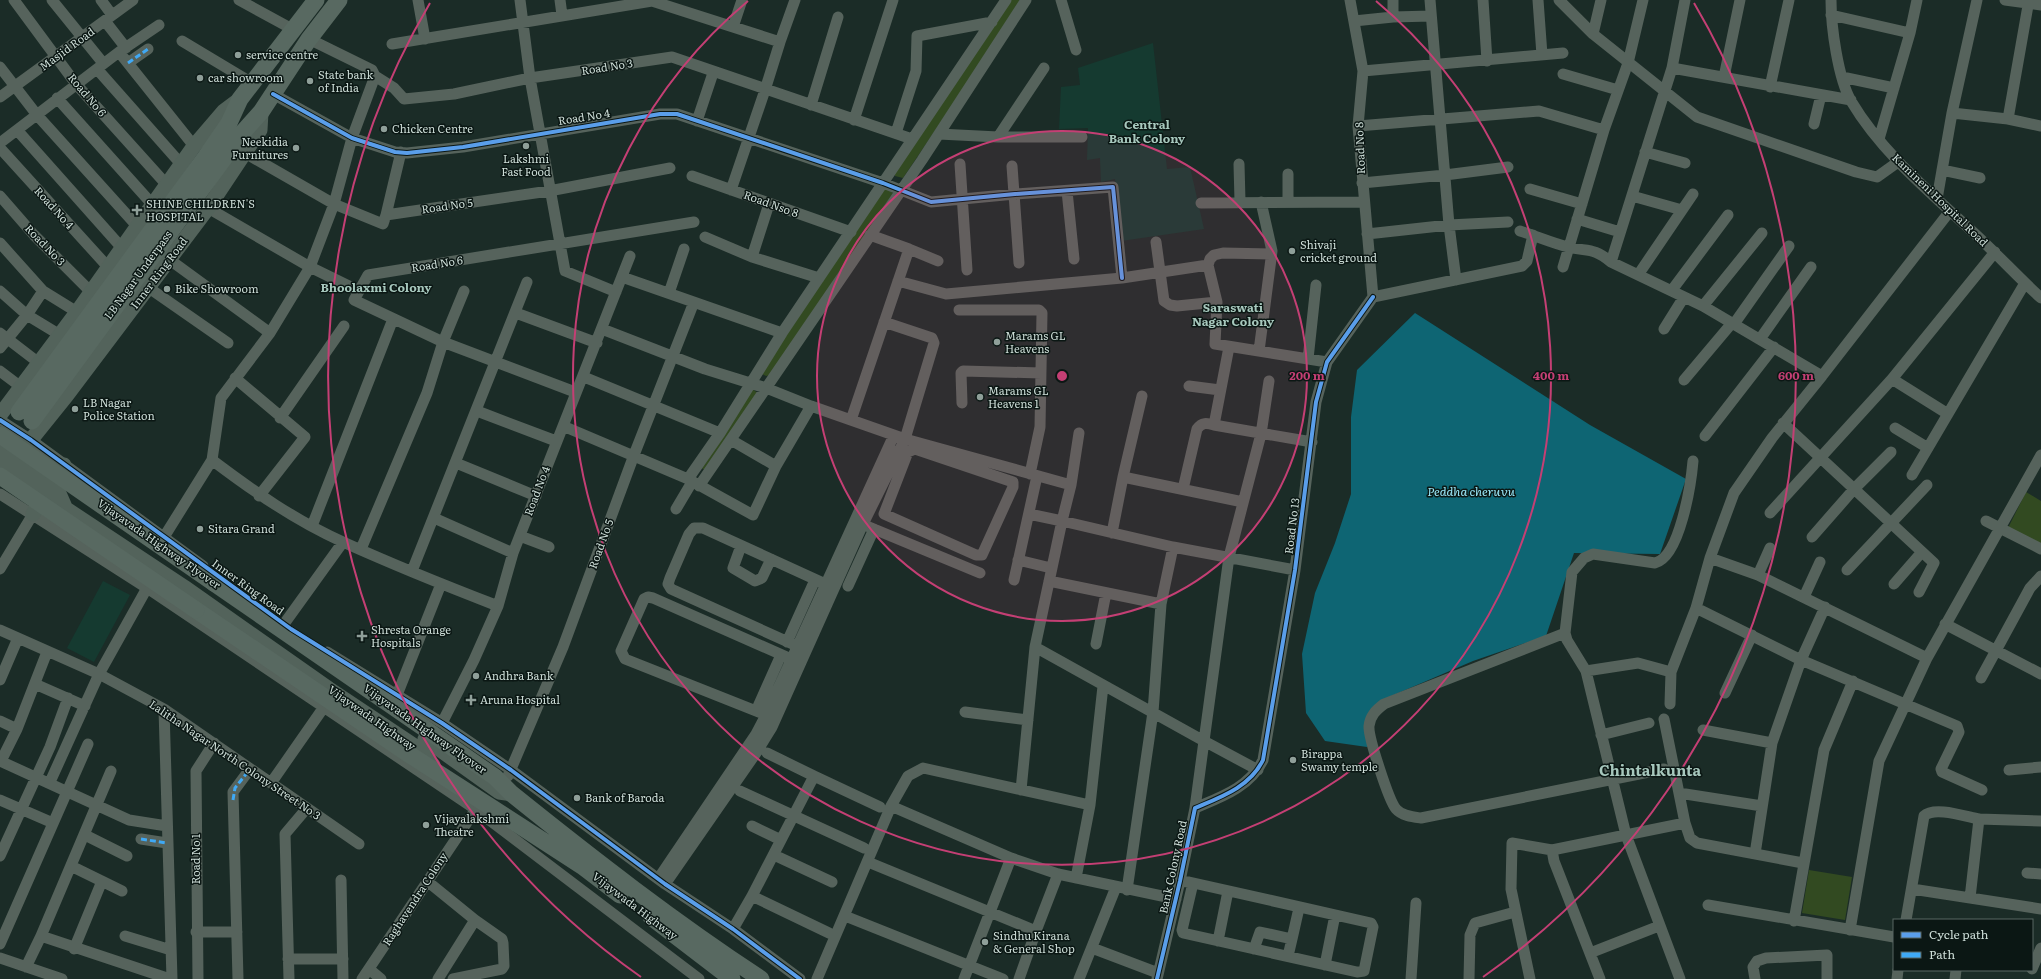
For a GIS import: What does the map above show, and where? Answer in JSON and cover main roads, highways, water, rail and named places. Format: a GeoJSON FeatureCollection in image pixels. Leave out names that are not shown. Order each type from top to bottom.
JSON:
{"type":"FeatureCollection","features":[{"type":"Feature","properties":{"kind":"highway"},"geometry":{"type":"LineString","coordinates":[[240,99],[316,0]]}},
{"type":"Feature","properties":{"kind":"highway","name":"Inner Ring Road"},"geometry":{"type":"LineString","coordinates":[[261,112],[313,34],[339,0]]}},
{"type":"Feature","properties":{"kind":"highway"},"geometry":{"type":"LineString","coordinates":[[298,24],[313,34]]}},
{"type":"Feature","properties":{"kind":"highway","name":"LB Nagar Underpass"},"geometry":{"type":"LineString","coordinates":[[240,99],[229,123],[25,417],[244,131],[261,112]]}},
{"type":"Feature","properties":{"kind":"highway","name":"Vijayavada Highway Flyover"},"geometry":{"type":"LineString","coordinates":[[0,435],[503,785]]}},
{"type":"Feature","properties":{"kind":"highway"},"geometry":{"type":"LineString","coordinates":[[4,470],[196,610],[404,751],[441,774]]}},
{"type":"Feature","properties":{"kind":"highway"},"geometry":{"type":"LineString","coordinates":[[492,758],[503,785]]}},
{"type":"Feature","properties":{"kind":"highway","name":"Vijaywada Highway"},"geometry":{"type":"LineString","coordinates":[[441,774],[478,804],[582,866],[732,979]]}},
{"type":"Feature","properties":{"kind":"highway","name":"Vijaywada Highway"},"geometry":{"type":"LineString","coordinates":[[503,785],[628,886],[718,951],[761,979]]}},
{"type":"Feature","properties":{"kind":"main road"},"geometry":{"type":"LineString","coordinates":[[0,415],[77,312],[194,146],[224,112],[240,99]]}},
{"type":"Feature","properties":{"kind":"main road","name":"Inner Ring Road"},"geometry":{"type":"LineString","coordinates":[[4,470],[31,440],[149,288],[208,208],[260,130],[261,112]]}},
{"type":"Feature","properties":{"kind":"main road","name":"Vijaywada Highway"},"geometry":{"type":"LineString","coordinates":[[0,449],[4,470],[48,490],[65,507],[413,745],[441,774]]}},
{"type":"Feature","properties":{"kind":"main road"},"geometry":{"type":"LineString","coordinates":[[33,514],[64,465]]}},
{"type":"Feature","properties":{"kind":"main road","name":"Vijaywada Highway"},"geometry":{"type":"LineString","coordinates":[[117,504],[120,527],[400,721],[499,792],[503,785]]}},
{"type":"Feature","properties":{"kind":"main road"},"geometry":{"type":"LineString","coordinates":[[80,544],[107,536]]}},
{"type":"Feature","properties":{"kind":"water","name":"Peddha cheruvu"},"geometry":{"type":"Polygon","coordinates":[[[1415,313],[1590,425],[1686,479],[1660,554],[1574,553],[1546,636],[1473,661],[1382,700],[1367,747],[1325,741],[1306,713],[1302,654],[1315,593],[1335,543],[1351,494],[1351,417],[1357,370],[1415,313]]]}},
{"type":"Feature","properties":{"kind":"place","name":"service centre"},"geometry":{"type":"Point","coordinates":[238,55]}},
{"type":"Feature","properties":{"kind":"place","name":"car showroom"},"geometry":{"type":"Point","coordinates":[200,78]}},
{"type":"Feature","properties":{"kind":"place","name":"State bank of India"},"geometry":{"type":"Point","coordinates":[310,81]}},
{"type":"Feature","properties":{"kind":"place","name":"Chicken Centre"},"geometry":{"type":"Point","coordinates":[384,129]}},
{"type":"Feature","properties":{"kind":"place","name":"Lakshmi Fast Food"},"geometry":{"type":"Point","coordinates":[526,146]}},
{"type":"Feature","properties":{"kind":"place","name":"Neekidia Furnitures"},"geometry":{"type":"Point","coordinates":[296,148]}},
{"type":"Feature","properties":{"kind":"place","name":"SHINE CHILDREN'S HOSPITAL"},"geometry":{"type":"Point","coordinates":[137,210]}},
{"type":"Feature","properties":{"kind":"place","name":"Shivaji cricket ground"},"geometry":{"type":"Point","coordinates":[1292,251]}},
{"type":"Feature","properties":{"kind":"place","name":"Bike Showroom"},"geometry":{"type":"Point","coordinates":[167,289]}},
{"type":"Feature","properties":{"kind":"place","name":"Marams GL Heavens"},"geometry":{"type":"Point","coordinates":[997,342]}},
{"type":"Feature","properties":{"kind":"place","name":"Marams GL Heavens 1"},"geometry":{"type":"Point","coordinates":[980,397]}},
{"type":"Feature","properties":{"kind":"place","name":"LB Nagar Police Station"},"geometry":{"type":"Point","coordinates":[75,409]}},
{"type":"Feature","properties":{"kind":"place","name":"Sitara Grand"},"geometry":{"type":"Point","coordinates":[200,529]}},
{"type":"Feature","properties":{"kind":"place","name":"Shresta Orange Hospitals"},"geometry":{"type":"Point","coordinates":[362,636]}},
{"type":"Feature","properties":{"kind":"place","name":"Andhra Bank"},"geometry":{"type":"Point","coordinates":[476,676]}},
{"type":"Feature","properties":{"kind":"place","name":"Aruna Hospital"},"geometry":{"type":"Point","coordinates":[471,700]}},
{"type":"Feature","properties":{"kind":"place","name":"Birappa Swamy temple"},"geometry":{"type":"Point","coordinates":[1293,760]}},
{"type":"Feature","properties":{"kind":"place","name":"Bank of Baroda"},"geometry":{"type":"Point","coordinates":[577,798]}},
{"type":"Feature","properties":{"kind":"place","name":"Vijayalakshmi Theatre"},"geometry":{"type":"Point","coordinates":[426,825]}},
{"type":"Feature","properties":{"kind":"place","name":"Sindhu Kirana & General Shop"},"geometry":{"type":"Point","coordinates":[985,942]}},
{"type":"Feature","properties":{"kind":"district","name":"Central Bank Colony"},"geometry":{"type":"Point","coordinates":[1147,132]}},
{"type":"Feature","properties":{"kind":"district","name":"Bhoolaxmi Colony"},"geometry":{"type":"Point","coordinates":[376,288]}},
{"type":"Feature","properties":{"kind":"district","name":"Saraswati Nagar Colony"},"geometry":{"type":"Point","coordinates":[1233,315]}},
{"type":"Feature","properties":{"kind":"district","name":"Chintalkunta"},"geometry":{"type":"Point","coordinates":[1650,771]}}]}
